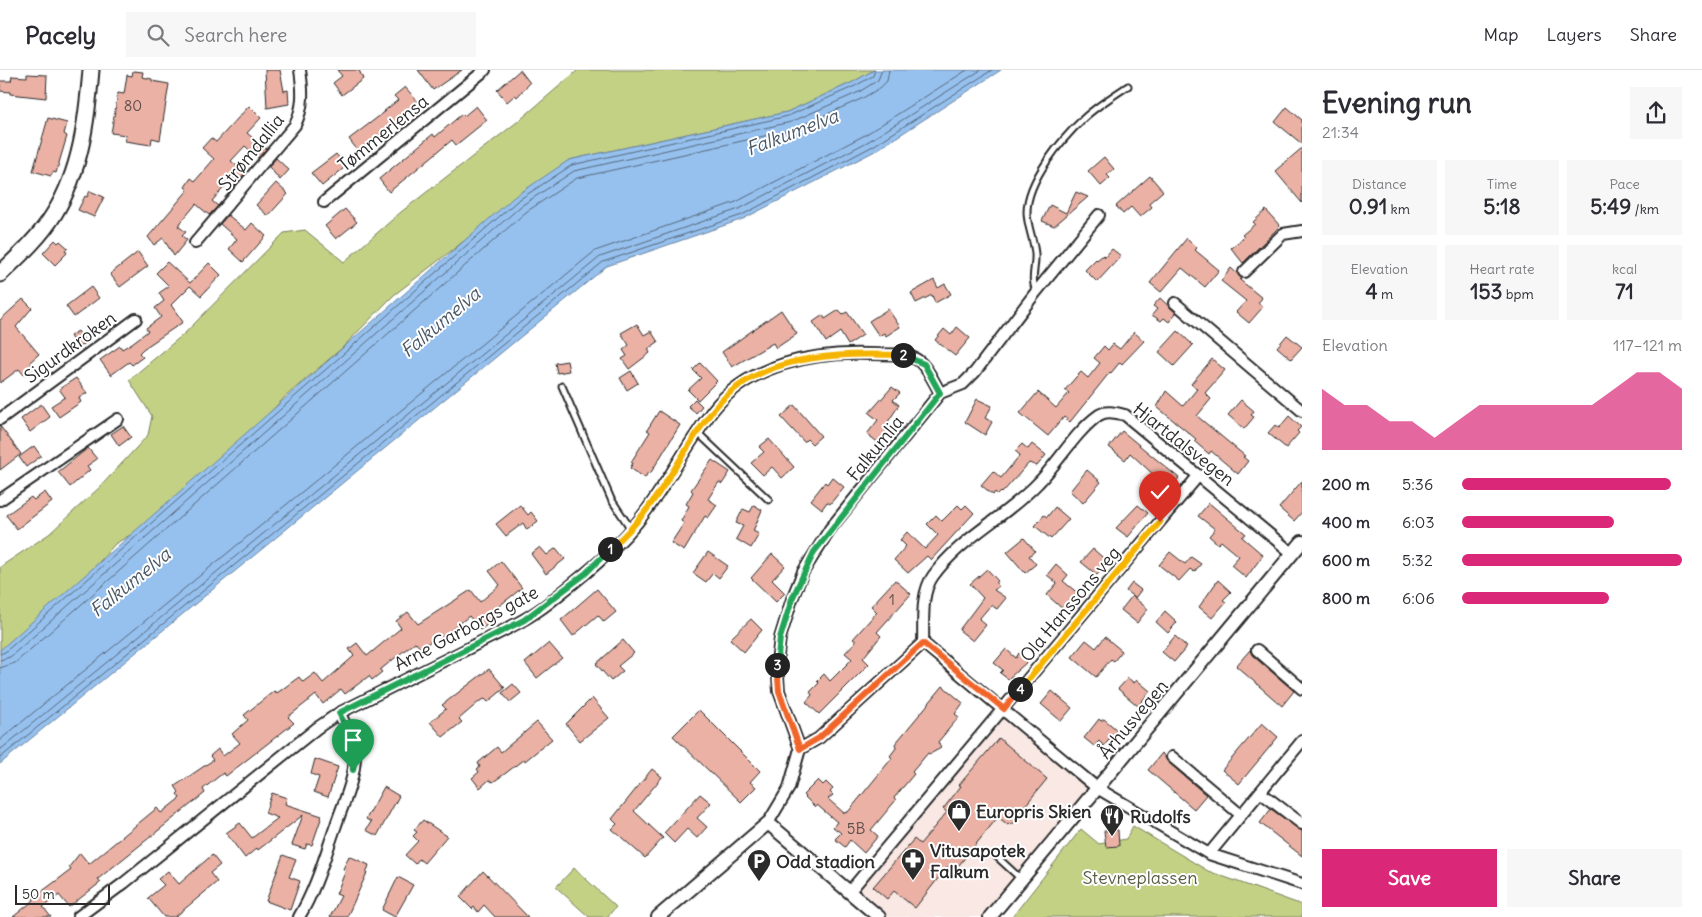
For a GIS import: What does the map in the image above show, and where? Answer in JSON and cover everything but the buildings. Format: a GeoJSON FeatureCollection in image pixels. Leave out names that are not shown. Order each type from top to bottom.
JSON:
{"type":"FeatureCollection","features":[{"type":"Feature","properties":{"kind":"main road"},"geometry":{"type":"LineString","coordinates":[[81,70],[78,100],[82,132]]}},
{"type":"Feature","properties":{"kind":"main road"},"geometry":{"type":"LineString","coordinates":[[0,274],[36,237],[53,215],[76,166],[87,115],[91,70]]}},
{"type":"Feature","properties":{"kind":"street","name":"Strømdallia"},"geometry":{"type":"LineString","coordinates":[[195,243],[295,125],[302,109],[303,98],[300,70]]}},
{"type":"Feature","properties":{"kind":"street","name":"Tømmerlensa"},"geometry":{"type":"LineString","coordinates":[[324,202],[485,70]]}},
{"type":"Feature","properties":{"kind":"street","name":"Falkumlia"},"geometry":{"type":"LineString","coordinates":[[800,749],[779,691],[777,663],[780,638],[792,599],[806,565],[830,529],[940,393],[963,384],[975,372],[1036,292],[1099,215]]}},
{"type":"Feature","properties":{"kind":"street"},"geometry":{"type":"LineString","coordinates":[[1244,272],[1283,234],[1302,231]]}},
{"type":"Feature","properties":{"kind":"street"},"geometry":{"type":"LineString","coordinates":[[1175,303],[1302,411]]}},
{"type":"Feature","properties":{"kind":"street","name":"Sigurdkroken"},"geometry":{"type":"LineString","coordinates":[[0,419],[136,320]]}},
{"type":"Feature","properties":{"kind":"street","name":"Arne Garborgs gate"},"geometry":{"type":"LineString","coordinates":[[78,917],[224,804],[288,750],[339,713],[524,620],[585,574],[631,529],[645,512],[719,403],[752,376],[776,366],[815,357],[862,354],[905,355],[924,364],[940,393]]}},
{"type":"Feature","properties":{"kind":"street","name":"Hjartdalsvegen"},"geometry":{"type":"LineString","coordinates":[[923,643],[924,604],[931,578],[952,554],[1016,505],[1039,483],[1088,425],[1100,414],[1112,412],[1125,415],[1292,553]]}},
{"type":"Feature","properties":{"kind":"street"},"geometry":{"type":"LineString","coordinates":[[0,500],[118,419]]}},
{"type":"Feature","properties":{"kind":"street","name":"Ola Hanssons veg"},"geometry":{"type":"LineString","coordinates":[[850,892],[1199,475]]}},
{"type":"Feature","properties":{"kind":"street","name":"Århusvegen"},"geometry":{"type":"LineString","coordinates":[[990,917],[1302,542]]}},
{"type":"Feature","properties":{"kind":"street"},"geometry":{"type":"LineString","coordinates":[[658,917],[768,823],[789,788],[800,749],[819,738],[923,643],[1097,788],[1209,854],[1302,884]]}},
{"type":"Feature","properties":{"kind":"street"},"geometry":{"type":"LineString","coordinates":[[1258,650],[1302,689]]}},
{"type":"Feature","properties":{"kind":"street"},"geometry":{"type":"LineString","coordinates":[[299,917],[315,885],[349,787],[353,770],[355,755],[351,736],[339,713]]}},
{"type":"Feature","properties":{"kind":"street"},"geometry":{"type":"LineString","coordinates":[[1209,854],[1302,741]]}},
{"type":"Feature","properties":{"kind":"street"},"geometry":{"type":"LineString","coordinates":[[1172,757],[1241,815]]}},
{"type":"Feature","properties":{"kind":"street"},"geometry":{"type":"LineString","coordinates":[[1260,792],[1302,824]]}},
{"type":"Feature","properties":{"kind":"street"},"geometry":{"type":"LineString","coordinates":[[768,823],[879,917]]}},
{"type":"Feature","properties":{"kind":"lane"},"geometry":{"type":"LineString","coordinates":[[1036,292],[1032,278],[1035,253],[1027,212],[1029,198],[1036,181],[1058,147],[1085,117],[1128,86]]}},
{"type":"Feature","properties":{"kind":"lane"},"geometry":{"type":"LineString","coordinates":[[562,386],[611,499],[631,529]]}},
{"type":"Feature","properties":{"kind":"lane"},"geometry":{"type":"LineString","coordinates":[[698,433],[769,500]]}},
{"type":"Feature","properties":{"kind":"lane"},"geometry":{"type":"LineString","coordinates":[[996,856],[1021,878]]}},
{"type":"Feature","properties":{"kind":"shaded area"},"geometry":{"type":"Polygon","coordinates":[[[1004,709],[1097,788],[995,917],[879,917],[850,891],[1004,709]]]}},
{"type":"Feature","properties":{"kind":"green space"},"geometry":{"type":"Polygon","coordinates":[[[578,70],[874,70],[853,82],[787,112],[569,160],[394,295],[342,348],[285,397],[182,504],[115,544],[66,600],[0,653],[0,567],[49,534],[100,487],[148,435],[152,416],[129,380],[185,333],[284,233],[305,230],[344,262],[401,212],[521,119],[578,70]]]}},
{"type":"Feature","properties":{"kind":"green space","name":"Stevneplassen"},"geometry":{"type":"Polygon","coordinates":[[[1133,826],[1208,871],[1302,905],[1302,917],[1012,917],[1081,829],[1099,844],[1126,839],[1133,826]]]}},
{"type":"Feature","properties":{"kind":"green space"},"geometry":{"type":"Polygon","coordinates":[[[574,868],[616,907],[607,917],[589,917],[556,887],[574,868]]]}},
{"type":"Feature","properties":{"kind":"water","name":"Falkumelva"},"geometry":{"type":"Polygon","coordinates":[[[874,70],[1001,70],[875,151],[743,219],[607,266],[0,764],[0,650],[514,197],[569,160],[787,112],[853,82],[874,70]]]}},
{"type":"Feature","properties":{"kind":"place","name":"Europris Skien"},"geometry":{"type":"Point","coordinates":[959,832]}},
{"type":"Feature","properties":{"kind":"place","name":"Rudolfs"},"geometry":{"type":"Point","coordinates":[1112,837]}},
{"type":"Feature","properties":{"kind":"place","name":"Vitusapotek Falkum"},"geometry":{"type":"Point","coordinates":[913,881]}},
{"type":"Feature","properties":{"kind":"place","name":"Odd stadion"},"geometry":{"type":"Point","coordinates":[759,882]}},
{"type":"Feature","properties":{"kind":"route"},"geometry":{"type":"LineString","coordinates":[[353,770],[355,755],[351,736],[339,713],[524,620],[585,574],[631,529],[645,512],[714,409],[730,392],[752,376],[776,366],[815,357],[862,354],[905,355],[924,364],[940,393],[830,529],[803,572],[792,599],[780,638],[777,663],[779,691],[800,749],[819,738],[923,643],[1004,709],[1160,522]]}}]}
